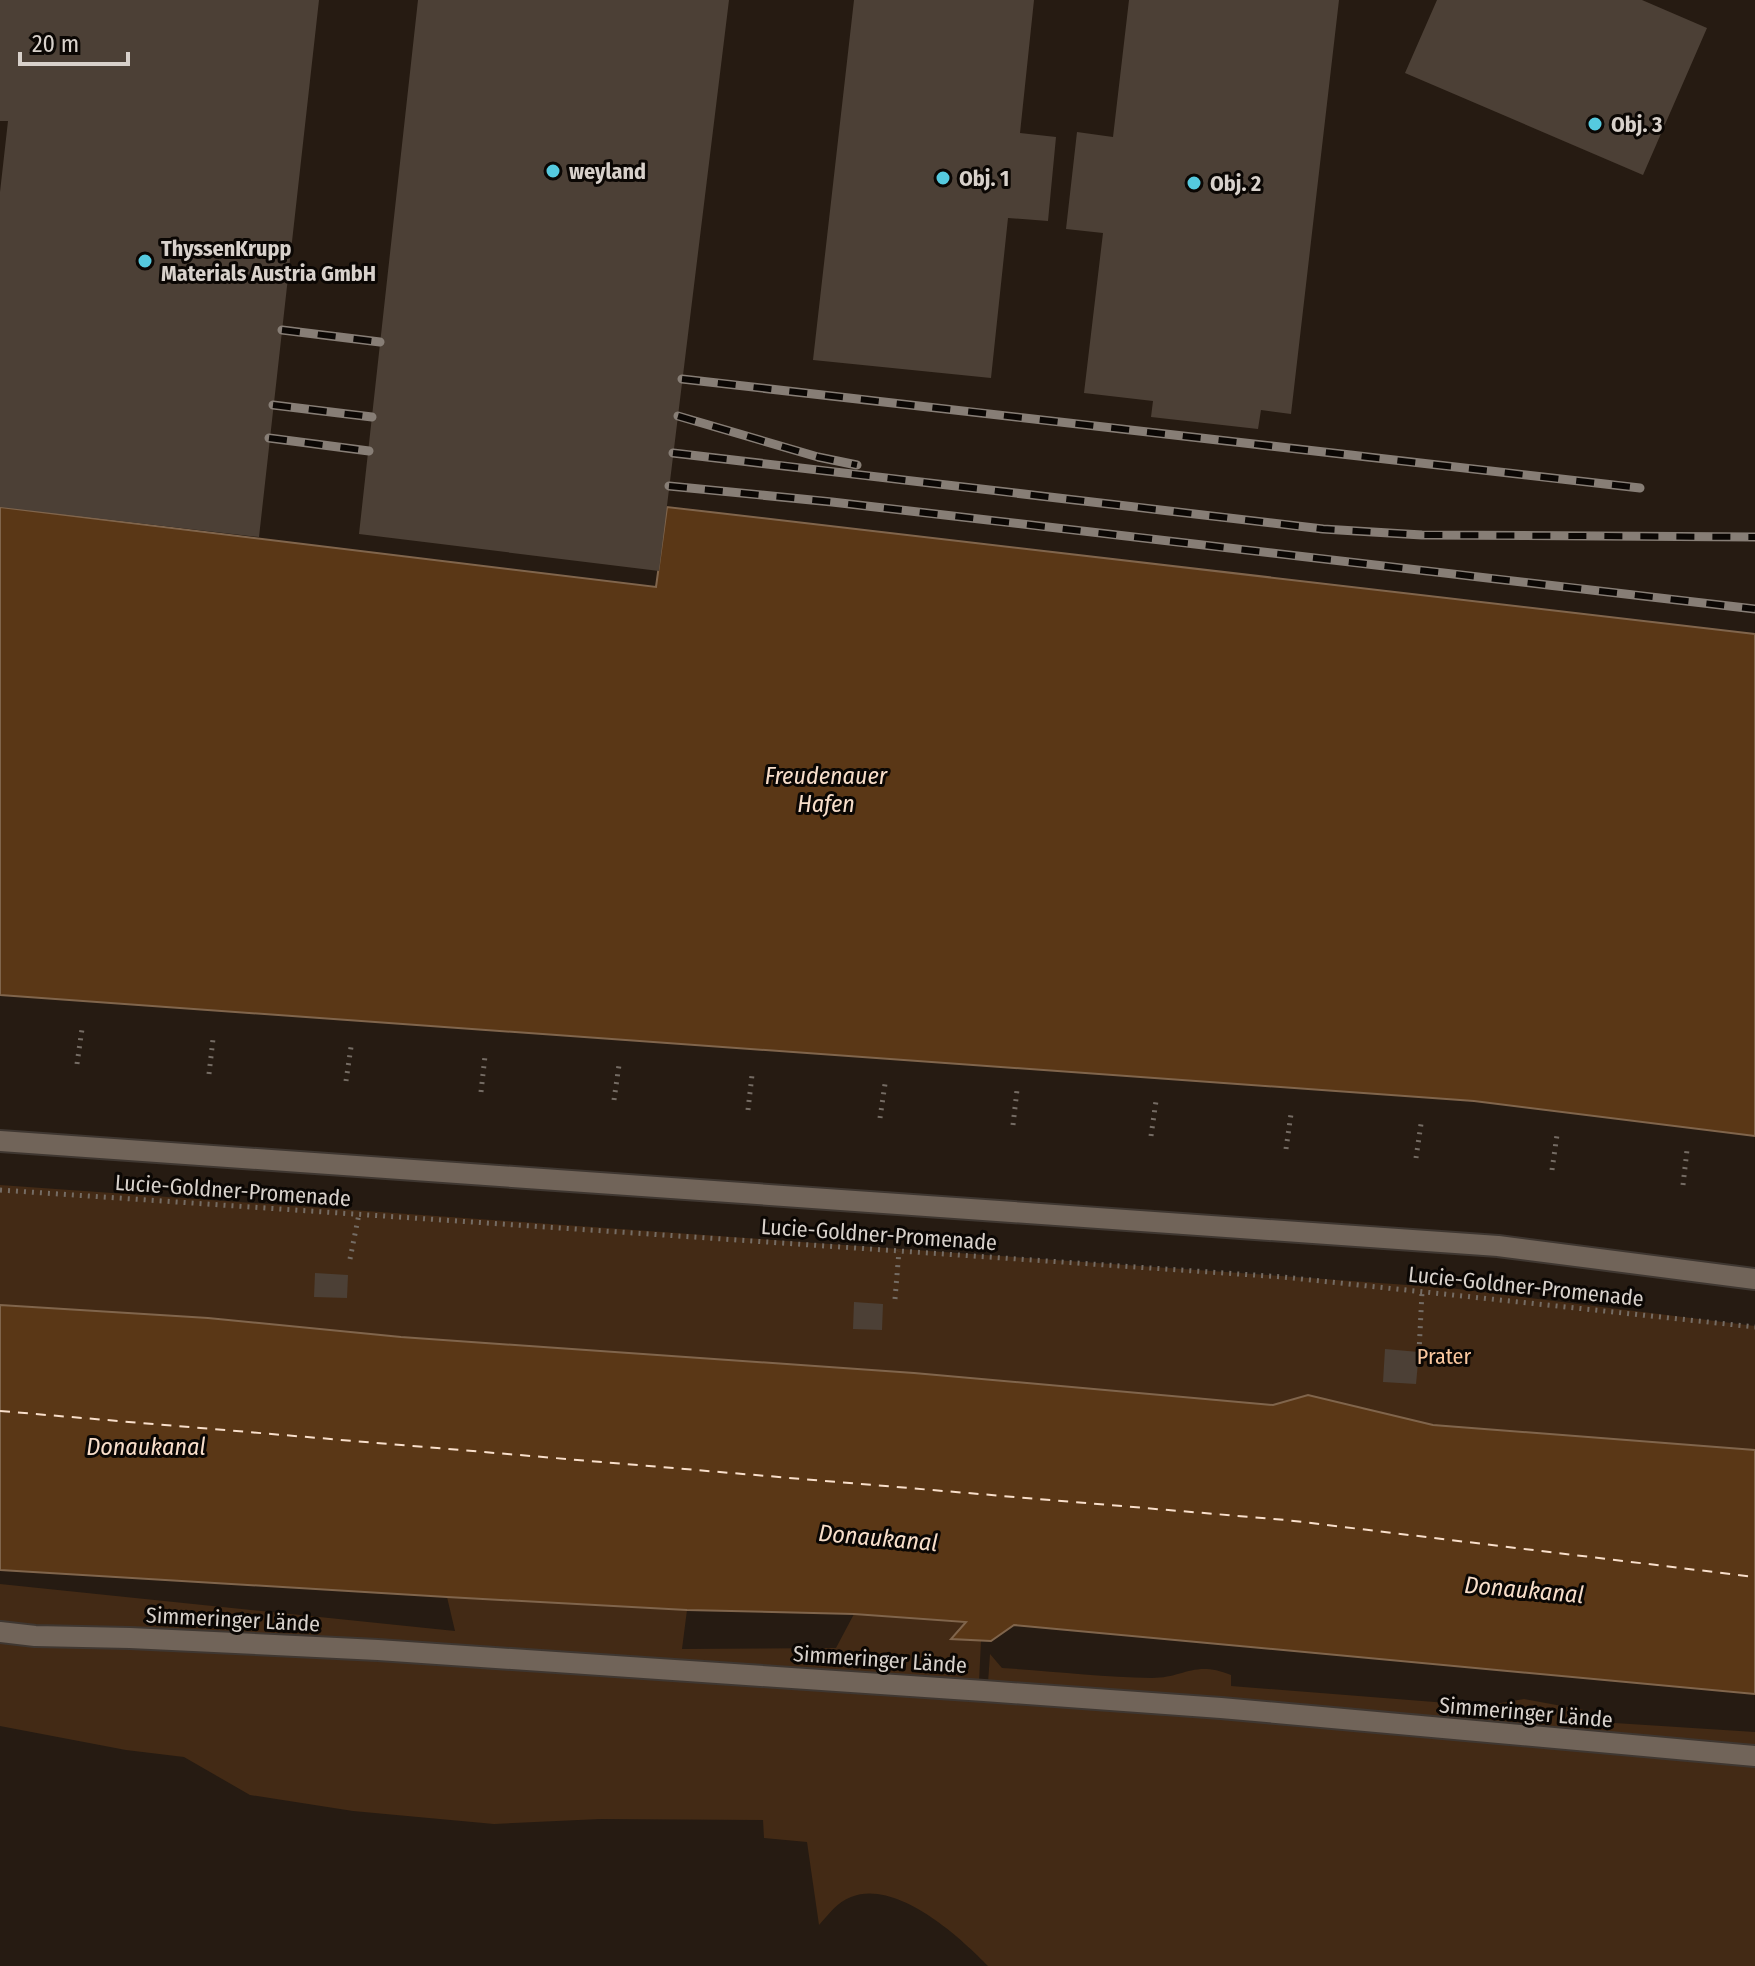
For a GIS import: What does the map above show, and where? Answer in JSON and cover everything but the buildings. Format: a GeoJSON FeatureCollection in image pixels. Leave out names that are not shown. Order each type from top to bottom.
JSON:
{"type":"FeatureCollection","features":[{"type":"Feature","properties":{"kind":"lane"},"geometry":{"type":"LineString","coordinates":[[0,1141],[1498,1246],[1755,1279]]}},
{"type":"Feature","properties":{"kind":"lane","name":"Simmeringer Lände"},"geometry":{"type":"LineString","coordinates":[[0,1632],[378,1650],[968,1689],[1221,1708],[1755,1756]]}},
{"type":"Feature","properties":{"kind":"path"},"geometry":{"type":"LineString","coordinates":[[77,1064],[82,1029]]}},
{"type":"Feature","properties":{"kind":"path"},"geometry":{"type":"LineString","coordinates":[[209,1074],[213,1039]]}},
{"type":"Feature","properties":{"kind":"path"},"geometry":{"type":"LineString","coordinates":[[346,1081],[351,1047]]}},
{"type":"Feature","properties":{"kind":"path"},"geometry":{"type":"LineString","coordinates":[[481,1092],[485,1056]]}},
{"type":"Feature","properties":{"kind":"path"},"geometry":{"type":"LineString","coordinates":[[614,1100],[619,1065]]}},
{"type":"Feature","properties":{"kind":"path"},"geometry":{"type":"LineString","coordinates":[[748,1110],[752,1075]]}},
{"type":"Feature","properties":{"kind":"path"},"geometry":{"type":"LineString","coordinates":[[880,1118],[885,1084]]}},
{"type":"Feature","properties":{"kind":"path"},"geometry":{"type":"LineString","coordinates":[[1013,1125],[1017,1090]]}},
{"type":"Feature","properties":{"kind":"path"},"geometry":{"type":"LineString","coordinates":[[1151,1136],[1156,1101]]}},
{"type":"Feature","properties":{"kind":"path"},"geometry":{"type":"LineString","coordinates":[[1286,1149],[1291,1114]]}},
{"type":"Feature","properties":{"kind":"path"},"geometry":{"type":"LineString","coordinates":[[1416,1158],[1421,1124]]}},
{"type":"Feature","properties":{"kind":"path"},"geometry":{"type":"LineString","coordinates":[[1552,1170],[1557,1135]]}},
{"type":"Feature","properties":{"kind":"path"},"geometry":{"type":"LineString","coordinates":[[1683,1185],[1687,1150]]}},
{"type":"Feature","properties":{"kind":"path","name":"Lucie-Goldner-Promenade"},"geometry":{"type":"LineString","coordinates":[[0,1190],[1283,1277],[1755,1327]]}},
{"type":"Feature","properties":{"kind":"path"},"geometry":{"type":"LineString","coordinates":[[350,1259],[359,1214]]}},
{"type":"Feature","properties":{"kind":"path"},"geometry":{"type":"LineString","coordinates":[[895,1299],[899,1251]]}},
{"type":"Feature","properties":{"kind":"path"},"geometry":{"type":"LineString","coordinates":[[1419,1352],[1422,1292]]}},
{"type":"Feature","properties":{"kind":"green space","name":"Prater"},"geometry":{"type":"Polygon","coordinates":[[[0,1185],[1450,1288],[1755,1326],[1755,1450],[1433,1425],[1308,1395],[1273,1405],[914,1373],[401,1337],[208,1318],[0,1305],[0,1185]]]}},
{"type":"Feature","properties":{"kind":"green space"},"geometry":{"type":"Polygon","coordinates":[[[0,1584],[455,1631],[447,1597],[687,1610],[682,1649],[836,1648],[854,1614],[967,1622],[952,1639],[981,1641],[979,1682],[163,1628],[34,1628],[0,1624],[0,1584]]]}},
{"type":"Feature","properties":{"kind":"green space"},"geometry":{"type":"Polygon","coordinates":[[[0,1641],[328,1655],[1251,1720],[1755,1767],[1755,1966],[988,1966],[944,1926],[906,1903],[887,1896],[869,1894],[846,1899],[819,1925],[807,1842],[764,1838],[763,1820],[600,1819],[494,1824],[353,1811],[250,1795],[184,1757],[126,1750],[0,1726],[0,1641]]]}},
{"type":"Feature","properties":{"kind":"green space"},"geometry":{"type":"Polygon","coordinates":[[[990,1654],[1002,1668],[1152,1678],[1208,1669],[1231,1675],[1231,1686],[1460,1704],[1466,1713],[1483,1706],[1524,1699],[1589,1711],[1599,1722],[1755,1732],[1755,1750],[1319,1706],[988,1683],[990,1654]]]}},
{"type":"Feature","properties":{"kind":"water","name":"Freudenauer Hafen"},"geometry":{"type":"Polygon","coordinates":[[[0,507],[656,587],[667,507],[1755,634],[1755,1136],[1474,1101],[0,995],[0,507]]]}},
{"type":"Feature","properties":{"kind":"water","name":"Donaukanal"},"geometry":{"type":"Polygon","coordinates":[[[0,1305],[208,1318],[401,1337],[914,1373],[1273,1405],[1308,1395],[1433,1425],[1755,1450],[1755,1694],[1014,1625],[991,1641],[951,1639],[966,1622],[854,1614],[687,1610],[0,1570],[0,1305]]]}},
{"type":"Feature","properties":{"kind":"ferry route"},"geometry":{"type":"LineString","coordinates":[[0,1411],[1286,1520],[1755,1577]]}},
{"type":"Feature","properties":{"kind":"railway"},"geometry":{"type":"LineString","coordinates":[[282,330],[380,342]]}},
{"type":"Feature","properties":{"kind":"railway"},"geometry":{"type":"LineString","coordinates":[[682,379],[1640,488]]}},
{"type":"Feature","properties":{"kind":"railway"},"geometry":{"type":"LineString","coordinates":[[273,405],[372,417]]}},
{"type":"Feature","properties":{"kind":"railway"},"geometry":{"type":"LineString","coordinates":[[678,416],[818,457],[857,465]]}},
{"type":"Feature","properties":{"kind":"railway"},"geometry":{"type":"LineString","coordinates":[[269,438],[369,451]]}},
{"type":"Feature","properties":{"kind":"railway"},"geometry":{"type":"LineString","coordinates":[[673,453],[1323,529],[1422,535],[1755,537]]}},
{"type":"Feature","properties":{"kind":"railway"},"geometry":{"type":"LineString","coordinates":[[669,486],[832,502],[1755,609]]}},
{"type":"Feature","properties":{"kind":"place","name":"Obj. 3"},"geometry":{"type":"Point","coordinates":[1595,124]}},
{"type":"Feature","properties":{"kind":"place","name":"weyland"},"geometry":{"type":"Point","coordinates":[553,171]}},
{"type":"Feature","properties":{"kind":"place","name":"Obj. 1"},"geometry":{"type":"Point","coordinates":[943,178]}},
{"type":"Feature","properties":{"kind":"place","name":"Obj. 2"},"geometry":{"type":"Point","coordinates":[1194,183]}},
{"type":"Feature","properties":{"kind":"place","name":"ThyssenKrupp Materials Austria GmbH"},"geometry":{"type":"Point","coordinates":[145,261]}}]}
